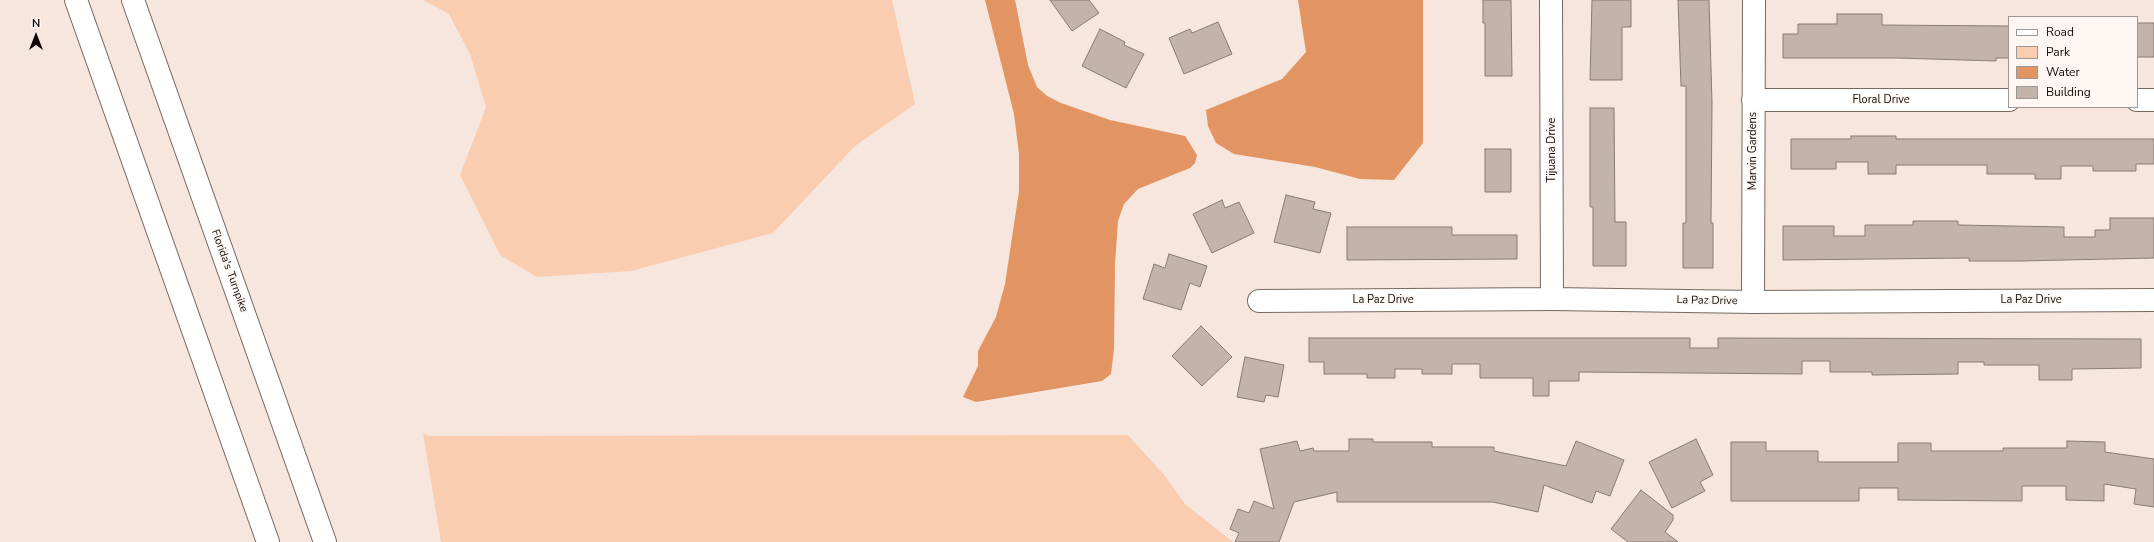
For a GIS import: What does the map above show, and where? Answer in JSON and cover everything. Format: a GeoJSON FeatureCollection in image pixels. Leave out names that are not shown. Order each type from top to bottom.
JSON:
{"type":"FeatureCollection","features":[{"type":"Feature","properties":{"kind":"main road"},"geometry":{"type":"LineString","coordinates":[[76,0],[268,542]]}},
{"type":"Feature","properties":{"kind":"main road","name":"Florida's Turnpike"},"geometry":{"type":"LineString","coordinates":[[133,0],[325,542]]}},
{"type":"Feature","properties":{"kind":"main road","name":"Tijuana Drive"},"geometry":{"type":"LineString","coordinates":[[1551,0],[1552,299]]}},
{"type":"Feature","properties":{"kind":"main road","name":"Marvin Gardens"},"geometry":{"type":"LineString","coordinates":[[1753,302],[1754,0]]}},
{"type":"Feature","properties":{"kind":"main road","name":"Floral Drive"},"geometry":{"type":"LineString","coordinates":[[1753,100],[2008,100]]}},
{"type":"Feature","properties":{"kind":"main road"},"geometry":{"type":"LineString","coordinates":[[2138,100],[2154,100]]}},
{"type":"Feature","properties":{"kind":"main road","name":"La Paz Drive"},"geometry":{"type":"LineString","coordinates":[[1259,301],[1552,299],[1753,302],[2154,300]]}},
{"type":"Feature","properties":{"kind":"green space"},"geometry":{"type":"Polygon","coordinates":[[[423,0],[892,0],[915,104],[855,146],[773,233],[631,271],[537,277],[500,255],[460,175],[486,107],[470,54],[449,14],[423,0]]]}},
{"type":"Feature","properties":{"kind":"green space"},"geometry":{"type":"Polygon","coordinates":[[[423,433],[429,436],[1128,435],[1165,476],[1185,504],[1233,542],[441,542],[423,433]]]}},
{"type":"Feature","properties":{"kind":"water"},"geometry":{"type":"Polygon","coordinates":[[[985,0],[1015,0],[1028,65],[1037,87],[1047,96],[1061,103],[1110,120],[1185,136],[1197,155],[1195,163],[1190,168],[1138,189],[1124,204],[1118,221],[1115,264],[1114,349],[1111,374],[1102,381],[976,402],[963,397],[978,366],[978,351],[996,317],[1005,284],[1019,191],[1019,154],[1014,114],[985,0]]]}},
{"type":"Feature","properties":{"kind":"water"},"geometry":{"type":"Polygon","coordinates":[[[1298,0],[1423,0],[1423,143],[1394,180],[1360,179],[1315,167],[1234,154],[1216,143],[1208,126],[1206,110],[1282,79],[1306,52],[1298,0]]]}},
{"type":"Feature","properties":{"kind":"building"},"geometry":{"type":"Polygon","coordinates":[[[1050,0],[1089,0],[1099,13],[1072,31],[1050,0]]]}},
{"type":"Feature","properties":{"kind":"building"},"geometry":{"type":"Polygon","coordinates":[[[1483,0],[1511,0],[1512,76],[1485,76],[1485,23],[1483,23],[1483,0]]]}},
{"type":"Feature","properties":{"kind":"building"},"geometry":{"type":"Polygon","coordinates":[[[1592,0],[1631,0],[1631,27],[1622,27],[1622,80],[1590,80],[1592,0]]]}},
{"type":"Feature","properties":{"kind":"building"},"geometry":{"type":"Polygon","coordinates":[[[1678,0],[1709,0],[1712,103],[1711,223],[1713,223],[1713,268],[1683,268],[1683,223],[1686,223],[1686,86],[1681,86],[1678,0]]]}},
{"type":"Feature","properties":{"kind":"building"},"geometry":{"type":"Polygon","coordinates":[[[1837,14],[1882,14],[1882,25],[2008,26],[2008,58],[1996,58],[1996,61],[1897,58],[1783,58],[1783,34],[1798,34],[1798,24],[1837,24],[1837,14]]]}},
{"type":"Feature","properties":{"kind":"building"},"geometry":{"type":"Polygon","coordinates":[[[1218,22],[1232,54],[1184,74],[1169,38],[1190,29],[1192,33],[1218,22]]]}},
{"type":"Feature","properties":{"kind":"building"},"geometry":{"type":"Polygon","coordinates":[[[2138,23],[2154,23],[2154,57],[2138,57],[2138,23]]]}},
{"type":"Feature","properties":{"kind":"building"},"geometry":{"type":"Polygon","coordinates":[[[1100,29],[1125,42],[1124,45],[1144,54],[1126,88],[1082,66],[1100,29]]]}},
{"type":"Feature","properties":{"kind":"building"},"geometry":{"type":"Polygon","coordinates":[[[1590,108],[1614,108],[1615,222],[1626,222],[1626,266],[1593,266],[1593,207],[1590,207],[1590,108]]]}},
{"type":"Feature","properties":{"kind":"building"},"geometry":{"type":"Polygon","coordinates":[[[1851,136],[1896,136],[1896,139],[2154,139],[2154,164],[2136,164],[2136,171],[2093,171],[2093,166],[2061,166],[2061,179],[2035,179],[2035,174],[1987,174],[1987,165],[1896,165],[1896,174],[1868,174],[1868,162],[1836,162],[1836,169],[1791,169],[1791,139],[1851,139],[1851,136]]]}},
{"type":"Feature","properties":{"kind":"building"},"geometry":{"type":"Polygon","coordinates":[[[1485,149],[1511,149],[1511,192],[1485,192],[1485,149]]]}},
{"type":"Feature","properties":{"kind":"building"},"geometry":{"type":"Polygon","coordinates":[[[1286,195],[1315,202],[1313,209],[1331,213],[1320,253],[1274,242],[1286,195]]]}},
{"type":"Feature","properties":{"kind":"building"},"geometry":{"type":"Polygon","coordinates":[[[1222,200],[1225,208],[1239,202],[1254,233],[1212,253],[1193,214],[1222,200]]]}},
{"type":"Feature","properties":{"kind":"building"},"geometry":{"type":"Polygon","coordinates":[[[2110,218],[2154,218],[2154,258],[2020,261],[1969,261],[1969,258],[1783,260],[1783,226],[1834,226],[1834,236],[1865,236],[1865,225],[1913,225],[1913,221],[1958,221],[1958,225],[2064,227],[2064,237],[2095,237],[2095,230],[2110,230],[2110,218]]]}},
{"type":"Feature","properties":{"kind":"building"},"geometry":{"type":"Polygon","coordinates":[[[1347,227],[1452,227],[1452,235],[1517,235],[1517,259],[1347,260],[1347,227]]]}},
{"type":"Feature","properties":{"kind":"building"},"geometry":{"type":"Polygon","coordinates":[[[1169,254],[1207,266],[1200,287],[1190,283],[1181,310],[1143,299],[1154,264],[1165,268],[1169,254]]]}},
{"type":"Feature","properties":{"kind":"building"},"geometry":{"type":"Polygon","coordinates":[[[1201,326],[1232,357],[1202,386],[1172,356],[1201,326]]]}},
{"type":"Feature","properties":{"kind":"building"},"geometry":{"type":"Polygon","coordinates":[[[1309,338],[1690,338],[1690,348],[1718,348],[1718,338],[2141,339],[2141,368],[2072,369],[2072,380],[2039,380],[2039,365],[1984,365],[1984,362],[1958,362],[1958,374],[1872,375],[1872,372],[1830,372],[1830,361],[1802,361],[1802,374],[1579,372],[1579,381],[1549,381],[1549,396],[1533,396],[1533,378],[1480,378],[1480,364],[1452,364],[1452,374],[1422,374],[1422,369],[1395,369],[1395,378],[1367,378],[1367,374],[1324,374],[1324,362],[1309,362],[1309,338]]]}},
{"type":"Feature","properties":{"kind":"building"},"geometry":{"type":"Polygon","coordinates":[[[1245,357],[1284,365],[1278,397],[1266,395],[1264,402],[1237,397],[1245,357]]]}},
{"type":"Feature","properties":{"kind":"building"},"geometry":{"type":"Polygon","coordinates":[[[1349,439],[1373,439],[1373,442],[1432,442],[1432,447],[1494,447],[1494,451],[1566,466],[1576,441],[1624,460],[1610,496],[1596,491],[1592,503],[1544,485],[1538,512],[1493,502],[1337,502],[1337,492],[1294,502],[1279,542],[1235,542],[1239,533],[1230,529],[1238,509],[1249,513],[1254,501],[1274,509],[1260,449],[1297,441],[1300,451],[1313,448],[1314,451],[1349,451],[1349,439]]]}},
{"type":"Feature","properties":{"kind":"building"},"geometry":{"type":"Polygon","coordinates":[[[1696,439],[1713,475],[1700,482],[1705,491],[1672,508],[1649,462],[1696,439]]]}},
{"type":"Feature","properties":{"kind":"building"},"geometry":{"type":"Polygon","coordinates":[[[2067,441],[2105,442],[2105,452],[2154,459],[2154,507],[2134,504],[2136,489],[2104,484],[2104,501],[2066,500],[2066,486],[2022,486],[2022,501],[1898,500],[1898,488],[1859,488],[1859,501],[1731,501],[1731,442],[1766,442],[1766,451],[1818,451],[1818,462],[1898,462],[1898,443],[1931,443],[1931,451],[2003,451],[2003,448],[2067,448],[2067,441]]]}},
{"type":"Feature","properties":{"kind":"building"},"geometry":{"type":"Polygon","coordinates":[[[1641,490],[1673,515],[1673,520],[1665,532],[1678,542],[1628,542],[1611,529],[1641,490]]]}}]}
